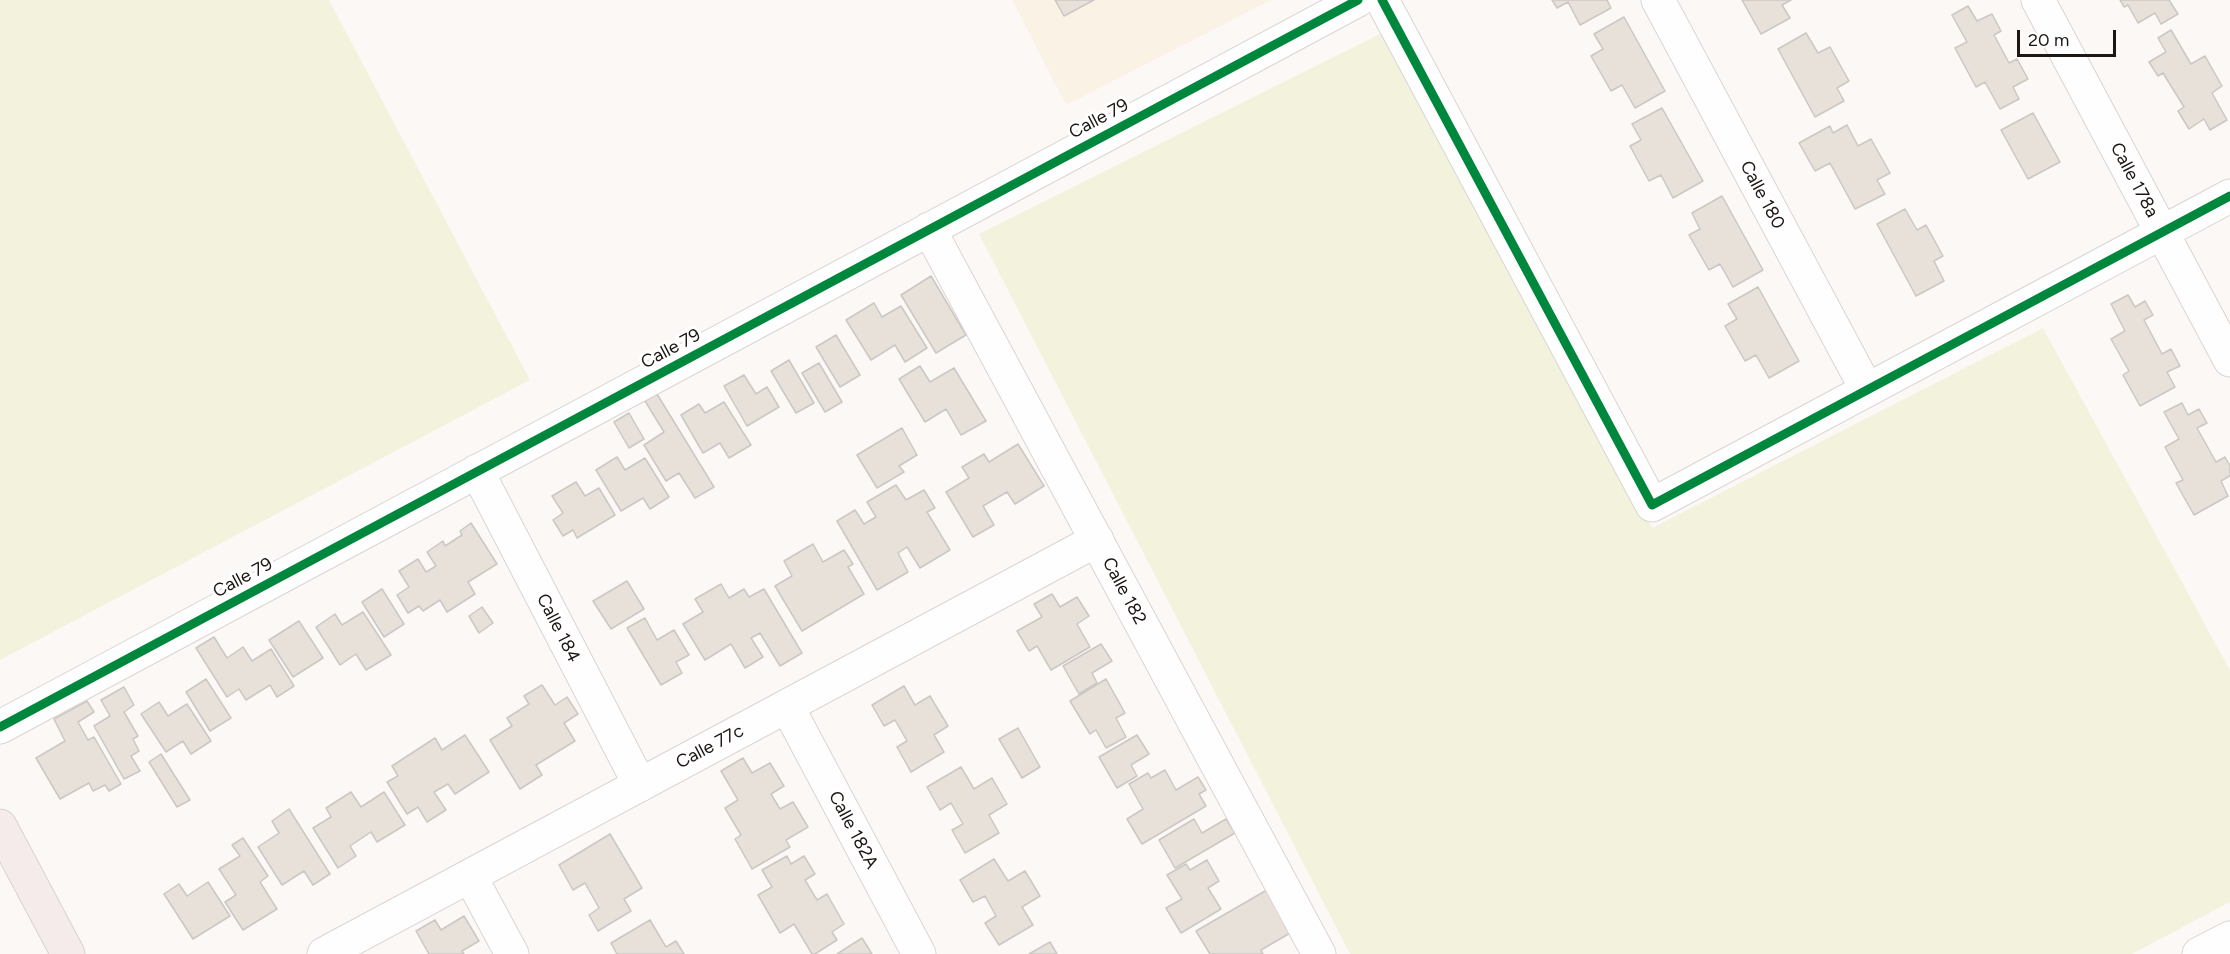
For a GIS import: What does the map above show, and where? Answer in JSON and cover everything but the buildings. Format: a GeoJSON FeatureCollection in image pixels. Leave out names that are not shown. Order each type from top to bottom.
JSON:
{"type":"FeatureCollection","features":[{"type":"Feature","properties":{"kind":"main road"},"geometry":{"type":"LineString","coordinates":[[0,826],[68,954]]}},
{"type":"Feature","properties":{"kind":"street"},"geometry":{"type":"LineString","coordinates":[[1382,0],[1652,505],[2230,196]]}},
{"type":"Feature","properties":{"kind":"street","name":"Calle 180"},"geometry":{"type":"LineString","coordinates":[[1658,0],[1867,390]]}},
{"type":"Feature","properties":{"kind":"street","name":"Calle 178a"},"geometry":{"type":"LineString","coordinates":[[2038,0],[2230,360]]}},
{"type":"Feature","properties":{"kind":"street","name":"Calle 79"},"geometry":{"type":"LineString","coordinates":[[0,727],[1347,3]]}},
{"type":"Feature","properties":{"kind":"street","name":"Calle 182"},"geometry":{"type":"LineString","coordinates":[[929,229],[1319,954]]}},
{"type":"Feature","properties":{"kind":"street","name":"Calle 184"},"geometry":{"type":"LineString","coordinates":[[477,471],[640,785]]}},
{"type":"Feature","properties":{"kind":"street","name":"Calle 77c"},"geometry":{"type":"LineString","coordinates":[[324,954],[1097,540]]}},
{"type":"Feature","properties":{"kind":"street","name":"Calle 182A"},"geometry":{"type":"LineString","coordinates":[[787,706],[919,954]]}},
{"type":"Feature","properties":{"kind":"street"},"geometry":{"type":"LineString","coordinates":[[471,876],[512,954]]}},
{"type":"Feature","properties":{"kind":"street"},"geometry":{"type":"LineString","coordinates":[[2199,954],[2230,938]]}},
{"type":"Feature","properties":{"kind":"shaded area"},"geometry":{"type":"Polygon","coordinates":[[[1012,0],[1271,0],[1066,105],[1012,0]]]}},
{"type":"Feature","properties":{"kind":"green space"},"geometry":{"type":"Polygon","coordinates":[[[0,0],[329,0],[530,380],[0,660],[0,0]]]}},
{"type":"Feature","properties":{"kind":"green space"},"geometry":{"type":"Polygon","coordinates":[[[1394,27],[1652,528],[2043,328],[2230,670],[2230,902],[2132,954],[1350,954],[979,234],[1394,27]]]}},
{"type":"Feature","properties":{"kind":"cycle path"},"geometry":{"type":"LineString","coordinates":[[0,727],[1358,0]]}},
{"type":"Feature","properties":{"kind":"cycle path"},"geometry":{"type":"LineString","coordinates":[[1382,0],[1652,505],[2230,196]]}}]}
